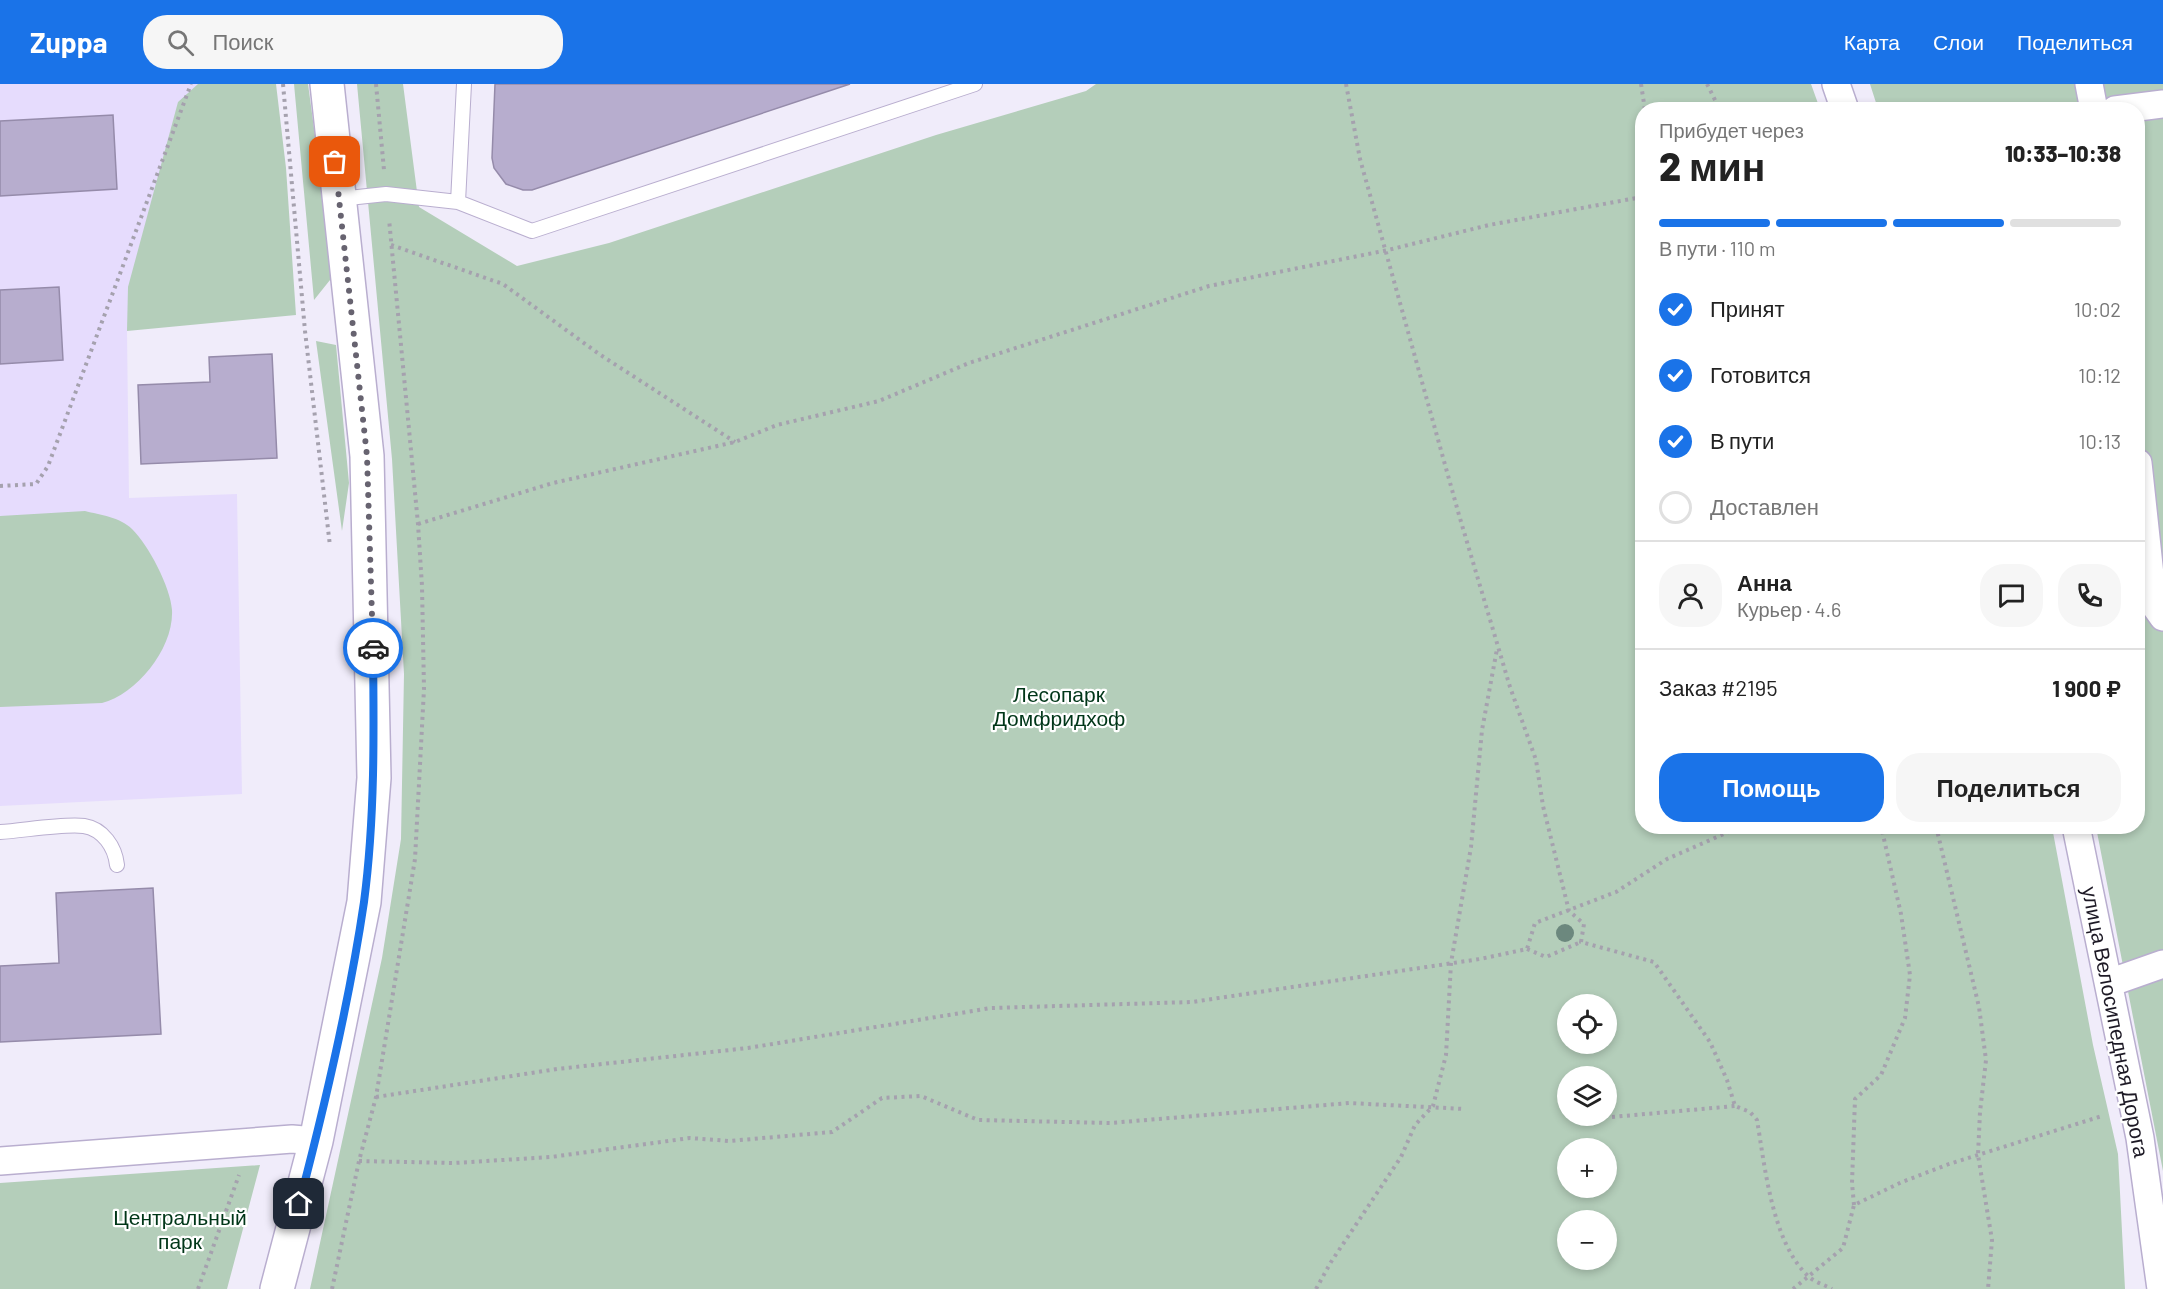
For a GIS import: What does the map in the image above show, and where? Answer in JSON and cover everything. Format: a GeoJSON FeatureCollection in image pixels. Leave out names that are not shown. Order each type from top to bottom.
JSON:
{"type":"FeatureCollection","features":[{"type":"Feature","properties":{"kind":"main road"},"geometry":{"type":"LineString","coordinates":[[277,1289],[316,1141],[364,902],[374,778],[367,456],[327,84]]}},
{"type":"Feature","properties":{"kind":"street"},"geometry":{"type":"LineString","coordinates":[[1836,84],[1842,102]]}},
{"type":"Feature","properties":{"kind":"street"},"geometry":{"type":"LineString","coordinates":[[2089,84],[2092,102]]}},
{"type":"Feature","properties":{"kind":"street"},"geometry":{"type":"LineString","coordinates":[[2145,106],[2163,104]]}},
{"type":"Feature","properties":{"kind":"street"},"geometry":{"type":"LineString","coordinates":[[2145,528],[2153,603],[2163,617]]}},
{"type":"Feature","properties":{"kind":"street","name":"улица Велосипедная Дорога"},"geometry":{"type":"LineString","coordinates":[[2078,834],[2134,1104],[2161,1289]]}},
{"type":"Feature","properties":{"kind":"street"},"geometry":{"type":"LineString","coordinates":[[2109,983],[2163,964]]}},
{"type":"Feature","properties":{"kind":"street"},"geometry":{"type":"LineString","coordinates":[[0,1161],[292,1140],[316,1141]]}},
{"type":"Feature","properties":{"kind":"lane"},"geometry":{"type":"LineString","coordinates":[[458,202],[464,84]]}},
{"type":"Feature","properties":{"kind":"lane"},"geometry":{"type":"LineString","coordinates":[[339,199],[386,194],[458,202],[532,231],[975,84]]}},
{"type":"Feature","properties":{"kind":"lane"},"geometry":{"type":"LineString","coordinates":[[0,832],[85,826],[105,837],[115,850],[117,865]]}},
{"type":"Feature","properties":{"kind":"path"},"geometry":{"type":"LineString","coordinates":[[0,486],[36,484],[48,466],[191,84]]}},
{"type":"Feature","properties":{"kind":"path"},"geometry":{"type":"LineString","coordinates":[[283,84],[305,331],[330,546]]}},
{"type":"Feature","properties":{"kind":"path"},"geometry":{"type":"LineString","coordinates":[[1346,84],[1360,159],[1388,250],[1497,646],[1536,760],[1543,806],[1569,911],[1584,924],[1581,942]]}},
{"type":"Feature","properties":{"kind":"path"},"geometry":{"type":"LineString","coordinates":[[1641,84],[1644,102]]}},
{"type":"Feature","properties":{"kind":"path"},"geometry":{"type":"LineString","coordinates":[[1707,84],[1716,102]]}},
{"type":"Feature","properties":{"kind":"path"},"geometry":{"type":"LineString","coordinates":[[418,524],[553,483],[735,442],[777,425],[879,401],[969,363],[1209,286],[1388,250],[1489,225],[1635,197]]}},
{"type":"Feature","properties":{"kind":"path"},"geometry":{"type":"LineString","coordinates":[[391,245],[503,284],[599,354],[735,442]]}},
{"type":"Feature","properties":{"kind":"path"},"geometry":{"type":"LineString","coordinates":[[1316,1289],[1330,1262],[1401,1157],[1415,1125],[1433,1106],[1446,1055],[1451,963],[1471,847],[1482,729],[1497,646]]}},
{"type":"Feature","properties":{"kind":"path"},"geometry":{"type":"LineString","coordinates":[[1527,949],[1535,922],[1616,892],[1667,860],[1724,834]]}},
{"type":"Feature","properties":{"kind":"path"},"geometry":{"type":"LineString","coordinates":[[1793,1289],[1843,1248],[1854,1205],[1852,1183],[1856,1099],[1881,1075],[1905,1018],[1910,975],[1901,914],[1883,834]]}},
{"type":"Feature","properties":{"kind":"path"},"geometry":{"type":"LineString","coordinates":[[1938,834],[1981,1017],[1986,1060],[1978,1155],[1992,1240],[1988,1289]]}},
{"type":"Feature","properties":{"kind":"path"},"geometry":{"type":"LineString","coordinates":[[376,1097],[557,1069],[748,1048],[991,1008],[1192,1002],[1451,963],[1527,949],[1546,957],[1581,942],[1654,962],[1710,1042],[1727,1080],[1735,1106]]}},
{"type":"Feature","properties":{"kind":"path"},"geometry":{"type":"LineString","coordinates":[[359,1161],[465,1163],[551,1157],[690,1138],[729,1141],[832,1132],[882,1098],[921,1096],[978,1120],[1111,1123],[1349,1103],[1465,1109]]}},
{"type":"Feature","properties":{"kind":"path"},"geometry":{"type":"LineString","coordinates":[[1854,1205],[1902,1182],[1978,1155],[2046,1136],[2134,1104]]}},
{"type":"Feature","properties":{"kind":"path"},"geometry":{"type":"LineString","coordinates":[[1617,1117],[1735,1106],[1750,1112],[1757,1120],[1771,1196],[1790,1254],[1809,1278],[1832,1289]]}},
{"type":"Feature","properties":{"kind":"path"},"geometry":{"type":"LineString","coordinates":[[198,1289],[237,1176],[246,1170]]}},
{"type":"Feature","properties":{"kind":"shaded area"},"geometry":{"type":"Polygon","coordinates":[[[0,84],[268,84],[127,331],[129,498],[237,494],[242,794],[0,806],[0,84]]]}},
{"type":"Feature","properties":{"kind":"green space"},"geometry":{"type":"Polygon","coordinates":[[[198,84],[276,84],[286,168],[296,315],[127,331],[128,287],[178,102],[198,84]]]}},
{"type":"Feature","properties":{"kind":"green space"},"geometry":{"type":"Polygon","coordinates":[[[294,84],[308,84],[334,275],[314,300],[294,84]]]}},
{"type":"Feature","properties":{"kind":"green space","name":"Лесопарк Домфридхоф"},"geometry":{"type":"Polygon","coordinates":[[[357,84],[403,84],[419,207],[517,266],[609,243],[936,135],[1086,91],[1096,84],[1811,84],[1817,102],[1635,102],[1635,834],[2053,834],[2093,1045],[2118,1154],[2125,1289],[310,1289],[382,958],[401,839],[404,674],[392,459],[357,84]]]}},
{"type":"Feature","properties":{"kind":"green space"},"geometry":{"type":"Polygon","coordinates":[[[1870,84],[2163,84],[2163,1171],[2097,834],[2145,834],[2145,102],[1876,102],[1870,84]]]}},
{"type":"Feature","properties":{"kind":"green space"},"geometry":{"type":"Polygon","coordinates":[[[316,341],[336,345],[349,483],[342,531],[316,341]]]}},
{"type":"Feature","properties":{"kind":"green space"},"geometry":{"type":"Polygon","coordinates":[[[85,511],[122,522],[132,529],[145,545],[158,567],[171,601],[171,625],[167,639],[160,654],[140,680],[115,698],[102,703],[0,707],[0,516],[85,511]]]}},
{"type":"Feature","properties":{"kind":"green space","name":"Центральный парк"},"geometry":{"type":"Polygon","coordinates":[[[260,1165],[227,1289],[0,1289],[0,1183],[260,1165]]]}},
{"type":"Feature","properties":{"kind":"building"},"geometry":{"type":"Polygon","coordinates":[[[495,84],[850,84],[532,190],[523,190],[506,184],[494,168],[492,158],[495,84]]]}},
{"type":"Feature","properties":{"kind":"building"},"geometry":{"type":"Polygon","coordinates":[[[113,115],[117,189],[0,196],[0,121],[113,115]]]}},
{"type":"Feature","properties":{"kind":"building"},"geometry":{"type":"Polygon","coordinates":[[[59,287],[63,360],[0,364],[0,290],[59,287]]]}},
{"type":"Feature","properties":{"kind":"building"},"geometry":{"type":"Polygon","coordinates":[[[272,354],[277,458],[141,464],[138,385],[210,382],[209,357],[272,354]]]}},
{"type":"Feature","properties":{"kind":"building"},"geometry":{"type":"Polygon","coordinates":[[[153,888],[161,1034],[0,1042],[0,966],[59,963],[56,893],[153,888]]]}},
{"type":"Feature","properties":{"kind":"way so far"},"geometry":{"type":"LineString","coordinates":[[335,162],[367,456],[373,648]]}},
{"type":"Feature","properties":{"kind":"route"},"geometry":{"type":"LineString","coordinates":[[299,1204],[330,1079],[364,902],[374,778],[373,648]]}}]}
